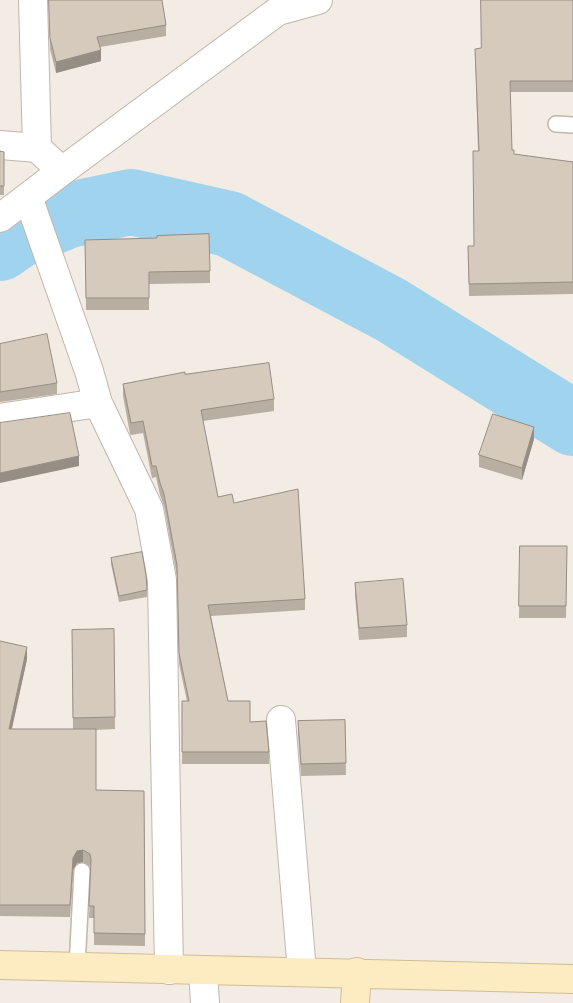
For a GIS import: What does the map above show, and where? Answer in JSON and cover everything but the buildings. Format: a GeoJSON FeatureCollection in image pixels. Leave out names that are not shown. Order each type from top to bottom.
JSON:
{"type":"FeatureCollection","features":[{"type":"Feature","properties":{"kind":"street"},"geometry":{"type":"LineString","coordinates":[[33,0],[37,148]]}},
{"type":"Feature","properties":{"kind":"street"},"geometry":{"type":"LineString","coordinates":[[0,218],[278,11],[318,0]]}},
{"type":"Feature","properties":{"kind":"street"},"geometry":{"type":"LineString","coordinates":[[0,145],[37,148],[62,171]]}},
{"type":"Feature","properties":{"kind":"street"},"geometry":{"type":"LineString","coordinates":[[28,197],[89,371],[98,403],[148,509],[162,580],[169,970]]}},
{"type":"Feature","properties":{"kind":"street"},"geometry":{"type":"LineString","coordinates":[[0,418],[98,403]]}},
{"type":"Feature","properties":{"kind":"street"},"geometry":{"type":"LineString","coordinates":[[281,720],[302,972]]}},
{"type":"Feature","properties":{"kind":"street"},"geometry":{"type":"LineString","coordinates":[[0,964],[169,970],[357,972],[573,979]]}},
{"type":"Feature","properties":{"kind":"street"},"geometry":{"type":"LineString","coordinates":[[203,970],[205,1003]]}},
{"type":"Feature","properties":{"kind":"street"},"geometry":{"type":"LineString","coordinates":[[355,1003],[357,972]]}},
{"type":"Feature","properties":{"kind":"lane"},"geometry":{"type":"LineString","coordinates":[[556,124],[573,125]]}},
{"type":"Feature","properties":{"kind":"lane"},"geometry":{"type":"LineString","coordinates":[[78,967],[82,871]]}},
{"type":"Feature","properties":{"kind":"waterway"},"geometry":{"type":"LineString","coordinates":[[0,248],[17,236],[69,215],[131,202],[229,224],[391,310],[573,423]]}}]}
